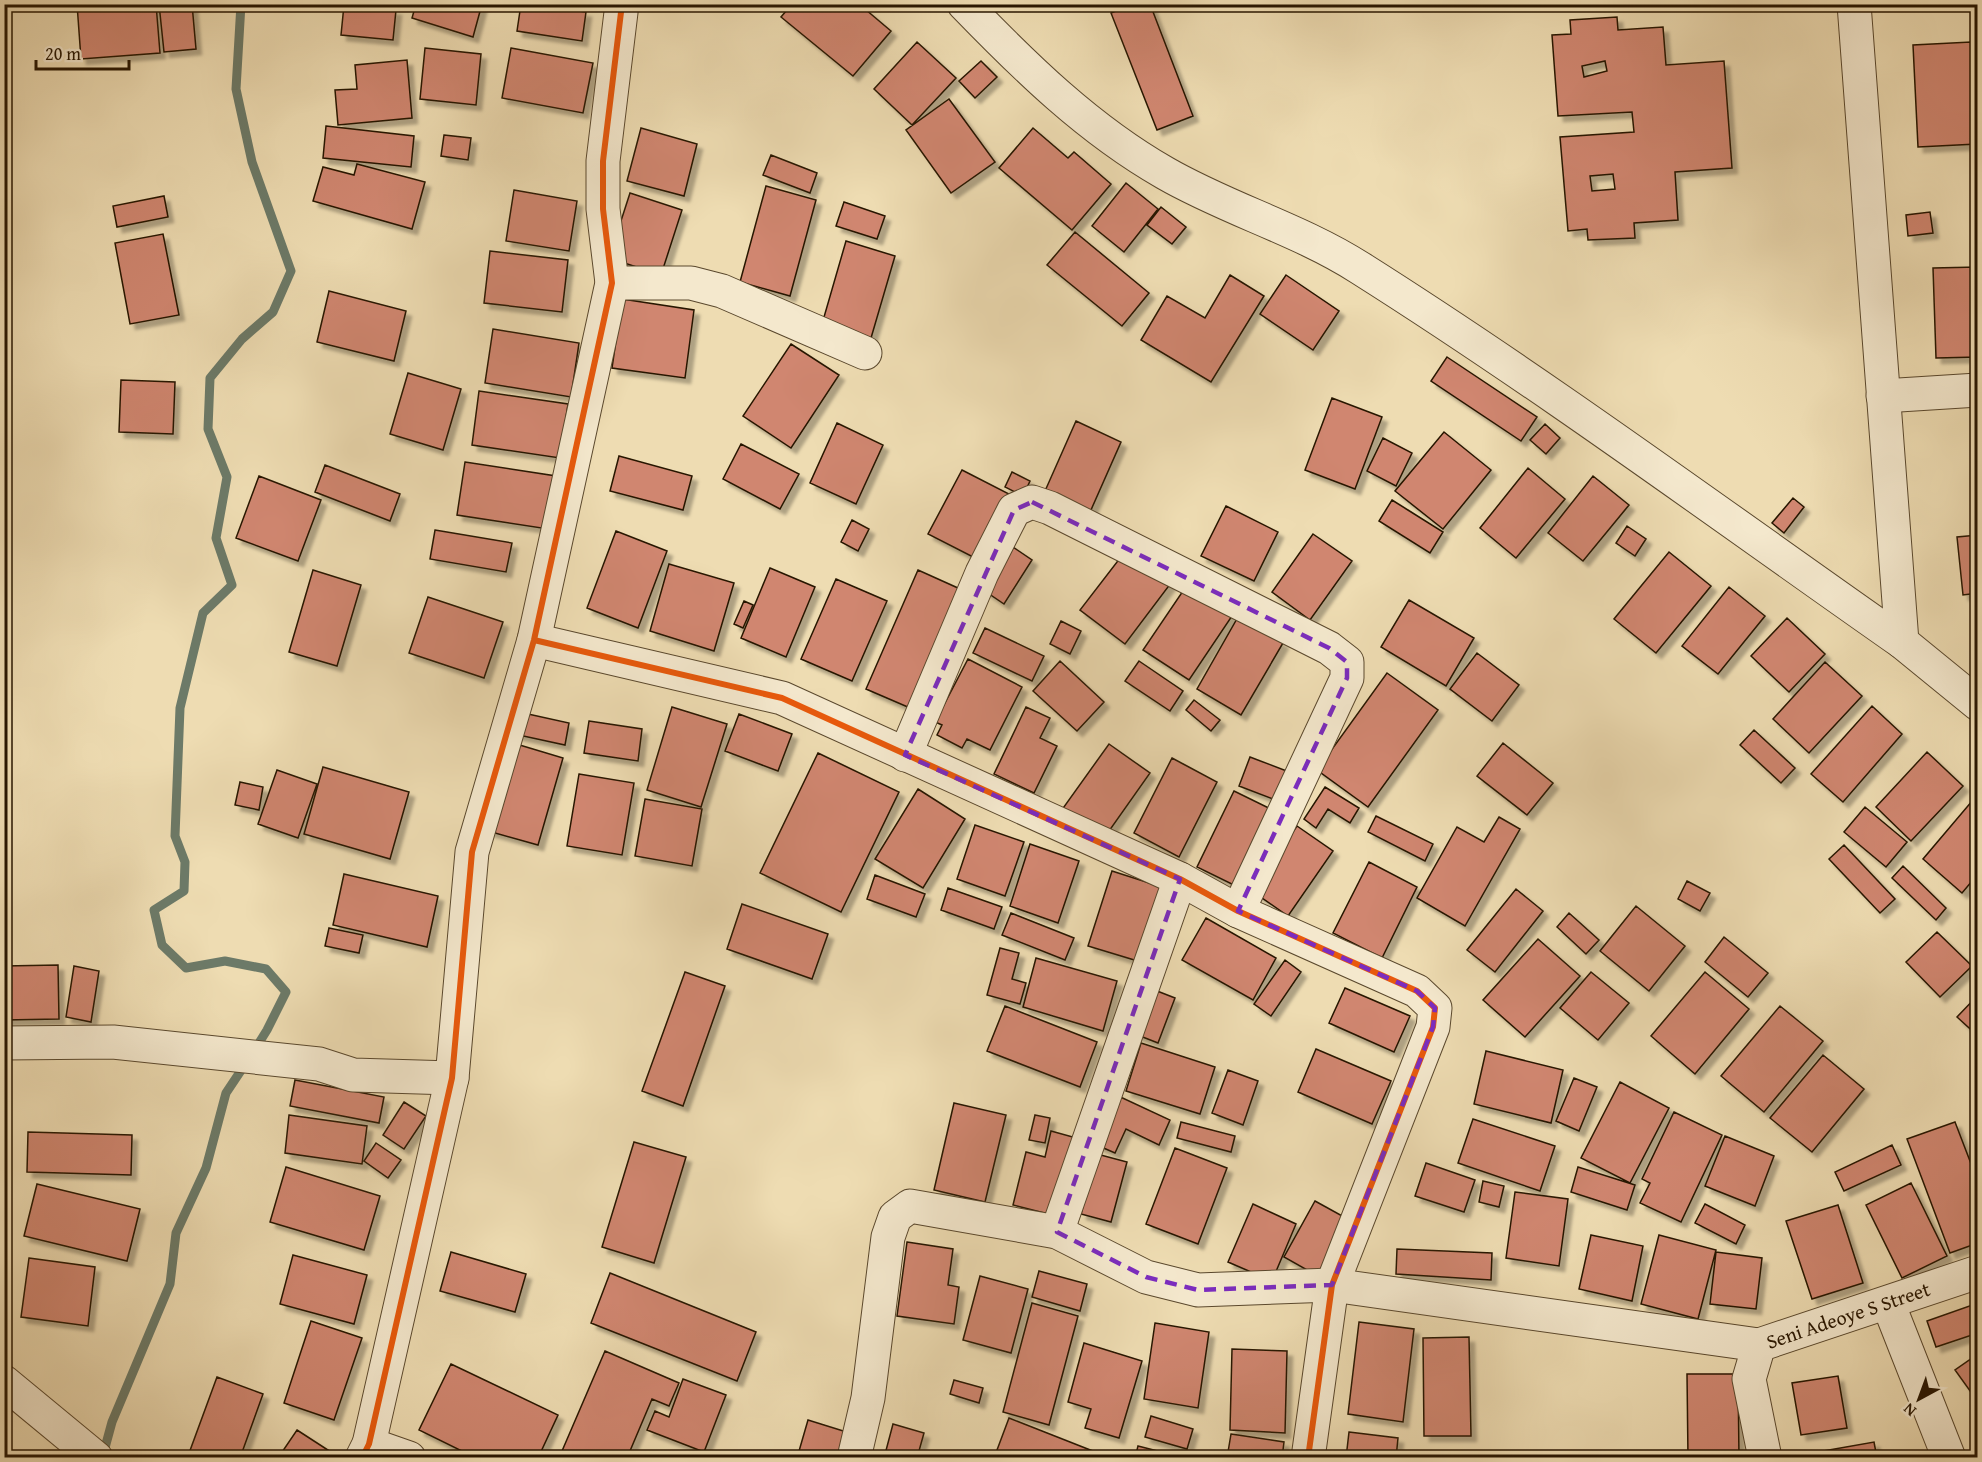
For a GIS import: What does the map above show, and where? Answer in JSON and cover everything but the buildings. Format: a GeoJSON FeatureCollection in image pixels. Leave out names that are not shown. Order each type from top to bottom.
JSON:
{"type":"FeatureCollection","features":[{"type":"Feature","properties":{"kind":"street"},"geometry":{"type":"LineString","coordinates":[[409,1458],[365,1451],[452,1078],[472,852],[534,640],[612,284],[603,209],[603,161],[622,4]]}},
{"type":"Feature","properties":{"kind":"street"},"geometry":{"type":"LineString","coordinates":[[964,4],[1031,72],[1109,138],[1166,174],[1341,256],[1428,311],[1902,642],[1977,704]]}},
{"type":"Feature","properties":{"kind":"street"},"geometry":{"type":"LineString","coordinates":[[1854,4],[1902,642]]}},
{"type":"Feature","properties":{"kind":"street"},"geometry":{"type":"LineString","coordinates":[[612,284],[691,283],[722,291],[865,353]]}},
{"type":"Feature","properties":{"kind":"street"},"geometry":{"type":"LineString","coordinates":[[1883,396],[1977,390]]}},
{"type":"Feature","properties":{"kind":"street"},"geometry":{"type":"LineString","coordinates":[[904,755],[982,573],[1014,510],[1032,502],[1050,508],[1329,648],[1347,662],[1347,678],[1238,911]]}},
{"type":"Feature","properties":{"kind":"street"},"geometry":{"type":"LineString","coordinates":[[534,640],[782,698],[1180,879],[1238,911],[1417,991],[1435,1008],[1433,1027],[1332,1285],[1308,1458]]}},
{"type":"Feature","properties":{"kind":"street"},"geometry":{"type":"LineString","coordinates":[[1057,1232],[1180,879]]}},
{"type":"Feature","properties":{"kind":"street"},"geometry":{"type":"LineString","coordinates":[[4,1043],[113,1042],[319,1064],[353,1075],[452,1078]]}},
{"type":"Feature","properties":{"kind":"street"},"geometry":{"type":"LineString","coordinates":[[854,1458],[868,1398],[888,1237],[895,1217],[910,1206],[1057,1232],[1146,1277],[1198,1290],[1332,1285],[1759,1345]]}},
{"type":"Feature","properties":{"kind":"street","name":"Seni Adeoye S Street"},"geometry":{"type":"LineString","coordinates":[[1765,1458],[1749,1379],[1759,1345],[1977,1272]]}},
{"type":"Feature","properties":{"kind":"street"},"geometry":{"type":"LineString","coordinates":[[1888,1303],[1949,1458]]}},
{"type":"Feature","properties":{"kind":"street"},"geometry":{"type":"LineString","coordinates":[[4,1382],[96,1458]]}},
{"type":"Feature","properties":{"kind":"highlighted area"},"geometry":{"type":"Polygon","coordinates":[[[1032,502],[1329,648],[1347,662],[1347,678],[1238,911],[1417,991],[1435,1008],[1433,1027],[1332,1285],[1198,1290],[1146,1277],[1057,1232],[1180,879],[905,755],[1014,510],[1032,502]]]}},
{"type":"Feature","properties":{"kind":"waterway"},"geometry":{"type":"LineString","coordinates":[[241,4],[236,89],[252,162],[291,271],[273,312],[242,339],[210,378],[208,429],[227,477],[216,538],[232,585],[203,613],[180,708],[175,836],[185,862],[184,891],[154,910],[162,945],[186,968],[225,961],[266,969],[286,992],[254,1051]]}},
{"type":"Feature","properties":{"kind":"waterway"},"geometry":{"type":"LineString","coordinates":[[103,1455],[112,1422],[170,1284],[176,1233],[206,1168],[226,1093],[246,1063]]}},
{"type":"Feature","properties":{"kind":"cycle path"},"geometry":{"type":"LineString","coordinates":[[362,1458],[369,1444],[452,1078],[472,852],[534,640],[612,283],[603,209],[603,161],[622,4]]}},
{"type":"Feature","properties":{"kind":"cycle path"},"geometry":{"type":"LineString","coordinates":[[534,640],[782,698],[1180,879],[1238,911],[1417,991],[1435,1008],[1433,1027],[1332,1285],[1308,1458]]}}]}
